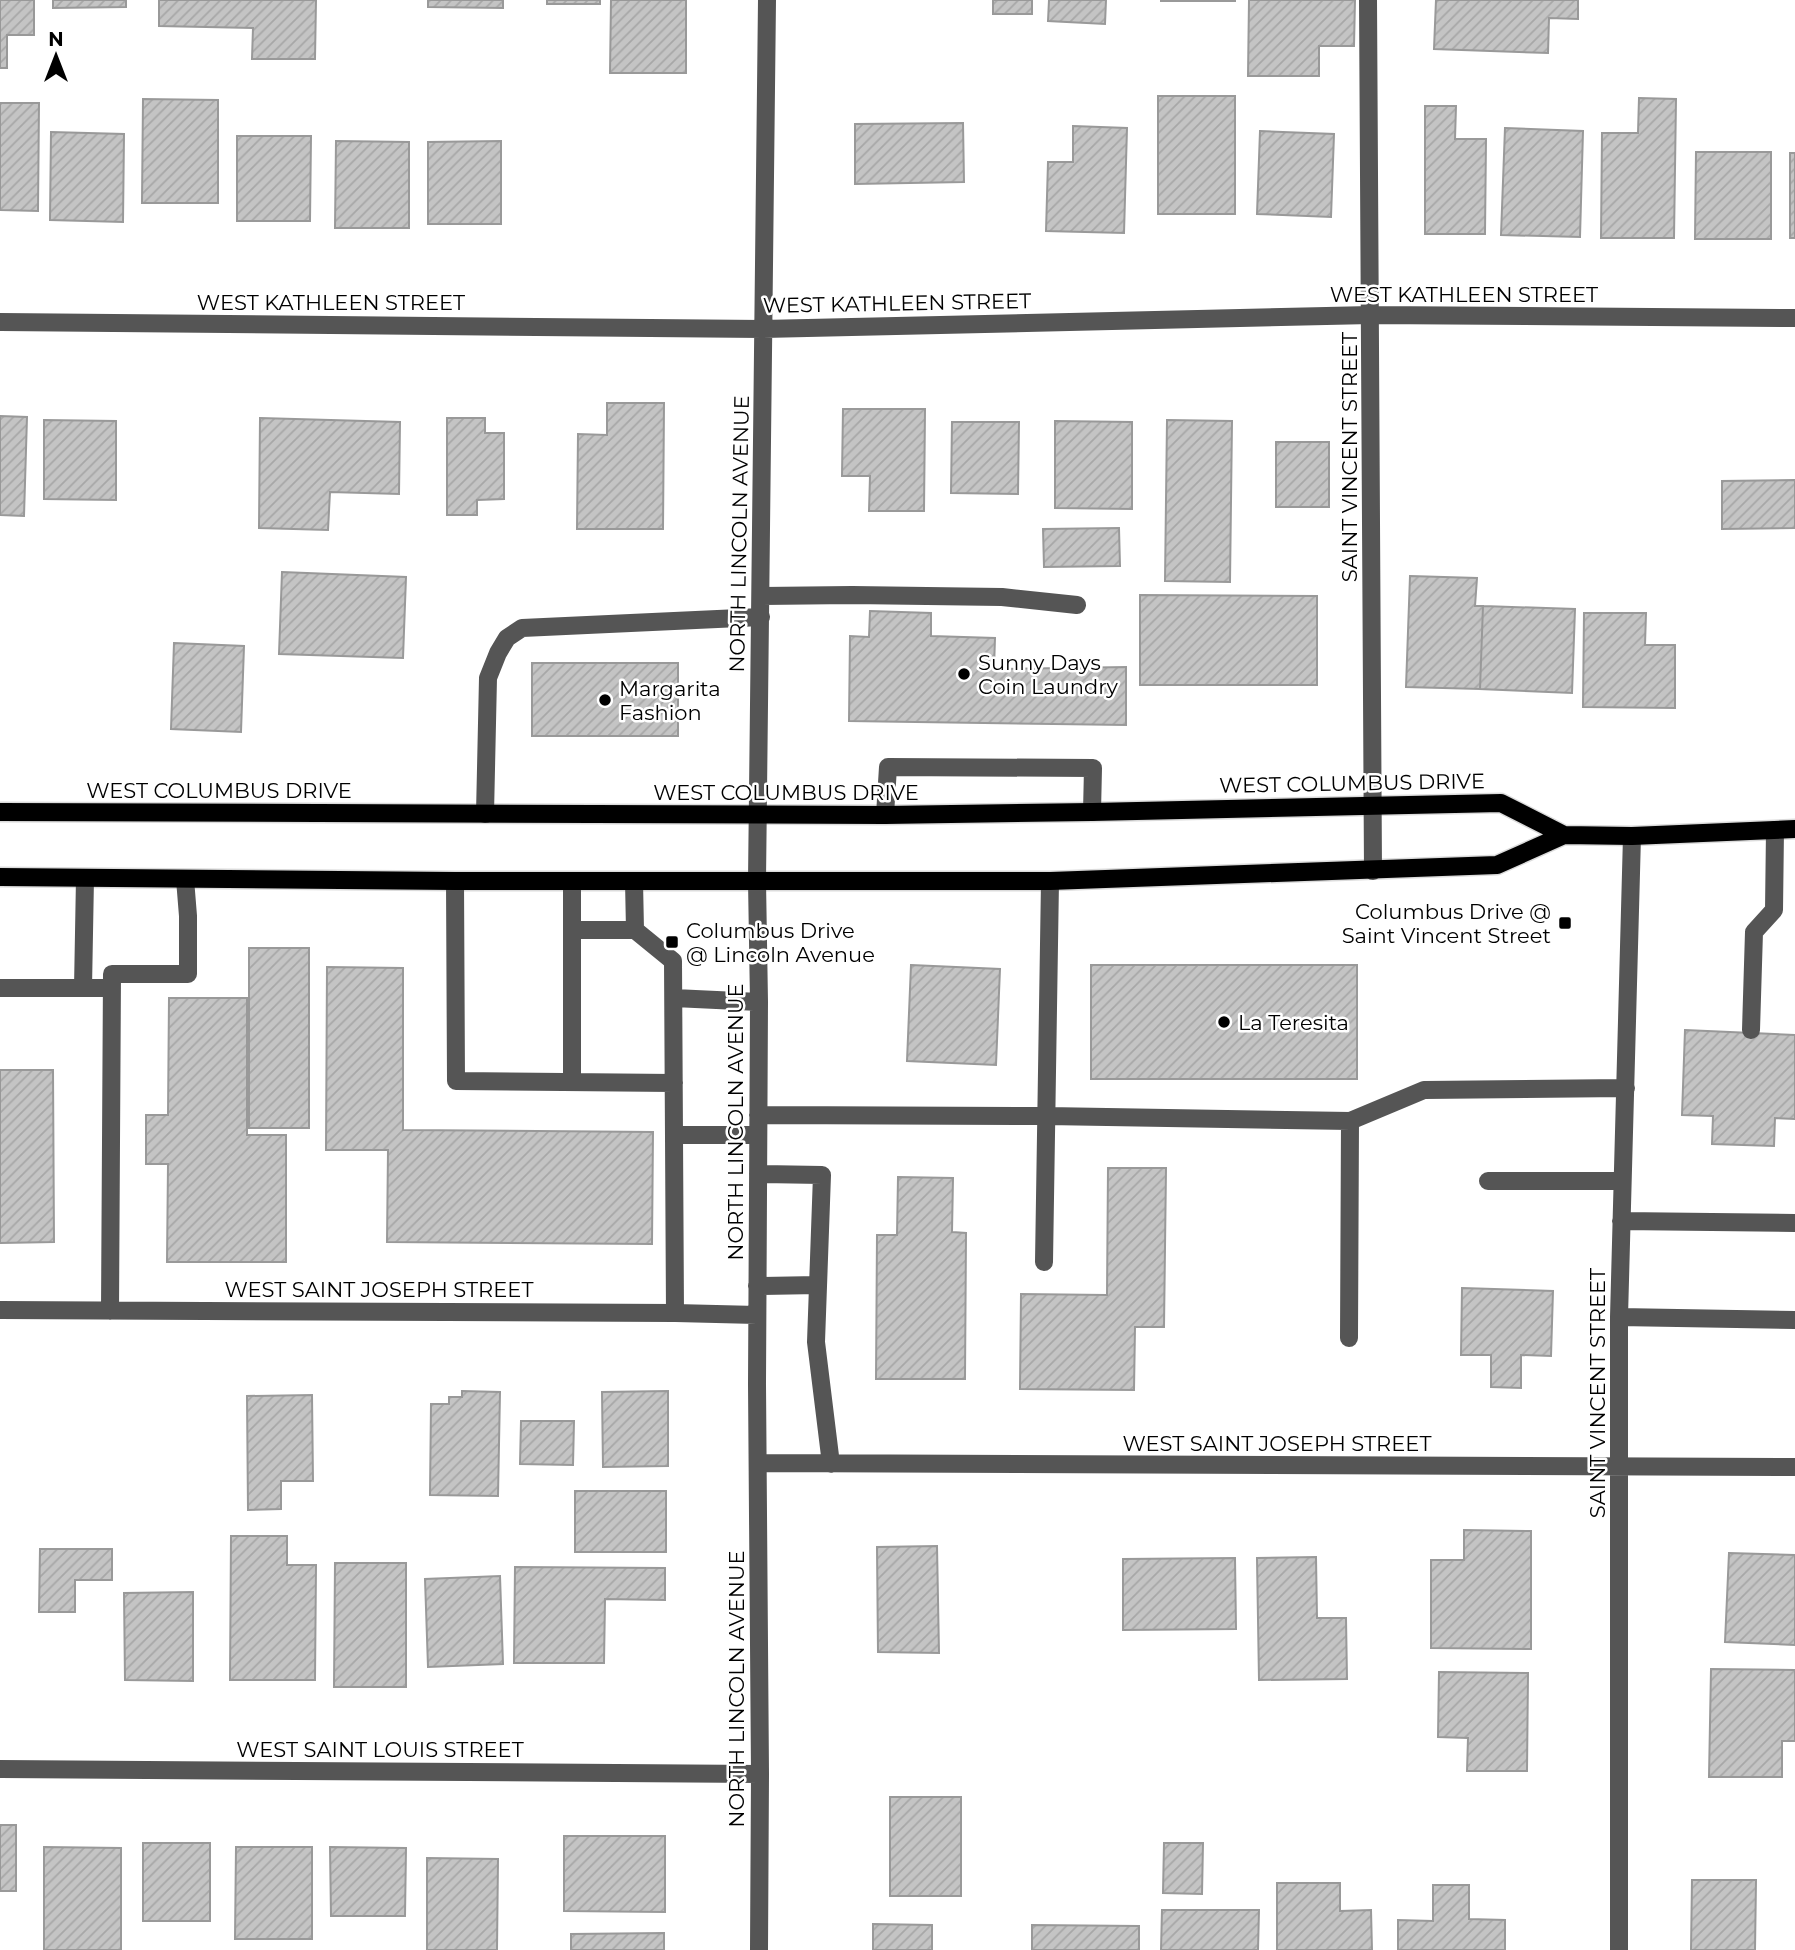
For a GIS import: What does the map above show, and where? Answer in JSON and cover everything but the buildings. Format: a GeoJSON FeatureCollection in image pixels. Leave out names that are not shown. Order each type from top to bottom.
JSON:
{"type":"FeatureCollection","features":[{"type":"Feature","properties":{"kind":"main road","name":"WEST COLUMBUS DRIVE"},"geometry":{"type":"LineString","coordinates":[[0,811],[885,815],[1501,803],[1564,835]]}},
{"type":"Feature","properties":{"kind":"main road","name":"WEST COLUMBUS DRIVE"},"geometry":{"type":"LineString","coordinates":[[0,877],[455,881],[1050,881],[1497,865],[1564,835],[1632,836],[1795,829]]}},
{"type":"Feature","properties":{"kind":"street","name":"NORTH LINCOLN AVENUE"},"geometry":{"type":"LineString","coordinates":[[759,1950],[757,881],[767,0]]}},
{"type":"Feature","properties":{"kind":"street","name":"SAINT VINCENT STREET"},"geometry":{"type":"LineString","coordinates":[[1368,0],[1373,871]]}},
{"type":"Feature","properties":{"kind":"street","name":"WEST KATHLEEN STREET"},"geometry":{"type":"LineString","coordinates":[[0,322],[764,328],[1371,315],[1795,318]]}},
{"type":"Feature","properties":{"kind":"street"},"geometry":{"type":"LineString","coordinates":[[761,596],[1002,597],[1077,605]]}},
{"type":"Feature","properties":{"kind":"street"},"geometry":{"type":"LineString","coordinates":[[485,814],[488,678],[507,638],[522,628],[761,617]]}},
{"type":"Feature","properties":{"kind":"street"},"geometry":{"type":"LineString","coordinates":[[885,815],[888,767],[1093,768],[1092,812]]}},
{"type":"Feature","properties":{"kind":"street"},"geometry":{"type":"LineString","coordinates":[[1751,1030],[1754,932],[1774,910],[1775,830]]}},
{"type":"Feature","properties":{"kind":"street","name":"SAINT VINCENT STREET"},"geometry":{"type":"LineString","coordinates":[[1619,1950],[1619,1317],[1632,836]]}},
{"type":"Feature","properties":{"kind":"street"},"geometry":{"type":"LineString","coordinates":[[83,988],[85,878]]}},
{"type":"Feature","properties":{"kind":"street"},"geometry":{"type":"LineString","coordinates":[[110,1311],[111,974],[187,974],[185,879]]}},
{"type":"Feature","properties":{"kind":"street"},"geometry":{"type":"LineString","coordinates":[[455,881],[456,1081],[674,1083]]}},
{"type":"Feature","properties":{"kind":"street"},"geometry":{"type":"LineString","coordinates":[[572,881],[572,1082]]}},
{"type":"Feature","properties":{"kind":"street"},"geometry":{"type":"LineString","coordinates":[[634,881],[635,930]]}},
{"type":"Feature","properties":{"kind":"street"},"geometry":{"type":"LineString","coordinates":[[1044,1262],[1050,881]]}},
{"type":"Feature","properties":{"kind":"street"},"geometry":{"type":"LineString","coordinates":[[572,930],[635,930],[673,961],[675,1313]]}},
{"type":"Feature","properties":{"kind":"street"},"geometry":{"type":"LineString","coordinates":[[0,988],[111,988]]}},
{"type":"Feature","properties":{"kind":"street"},"geometry":{"type":"LineString","coordinates":[[674,998],[759,1002]]}},
{"type":"Feature","properties":{"kind":"street"},"geometry":{"type":"LineString","coordinates":[[758,1115],[1350,1121],[1424,1090],[1626,1088]]}},
{"type":"Feature","properties":{"kind":"street"},"geometry":{"type":"LineString","coordinates":[[1349,1338],[1350,1121]]}},
{"type":"Feature","properties":{"kind":"street"},"geometry":{"type":"LineString","coordinates":[[674,1135],[757,1135]]}},
{"type":"Feature","properties":{"kind":"street"},"geometry":{"type":"LineString","coordinates":[[758,1174],[822,1175],[816,1342],[831,1464]]}},
{"type":"Feature","properties":{"kind":"street"},"geometry":{"type":"LineString","coordinates":[[1488,1181],[1622,1181]]}},
{"type":"Feature","properties":{"kind":"street"},"geometry":{"type":"LineString","coordinates":[[1621,1221],[1795,1223]]}},
{"type":"Feature","properties":{"kind":"street"},"geometry":{"type":"LineString","coordinates":[[757,1286],[818,1285]]}},
{"type":"Feature","properties":{"kind":"street","name":"WEST SAINT JOSEPH STREET"},"geometry":{"type":"LineString","coordinates":[[0,1310],[757,1315]]}},
{"type":"Feature","properties":{"kind":"street"},"geometry":{"type":"LineString","coordinates":[[1619,1317],[1795,1320]]}},
{"type":"Feature","properties":{"kind":"street","name":"WEST SAINT JOSEPH STREET"},"geometry":{"type":"LineString","coordinates":[[758,1463],[1795,1467]]}},
{"type":"Feature","properties":{"kind":"street","name":"WEST SAINT LOUIS STREET"},"geometry":{"type":"LineString","coordinates":[[0,1769],[760,1774]]}},
{"type":"Feature","properties":{"kind":"place","name":"Sunny Days Coin Laundry"},"geometry":{"type":"Point","coordinates":[964,674]}},
{"type":"Feature","properties":{"kind":"place","name":"Margarita Fashion"},"geometry":{"type":"Point","coordinates":[605,700]}},
{"type":"Feature","properties":{"kind":"place","name":"Columbus Drive @ Saint Vincent Street"},"geometry":{"type":"Point","coordinates":[1565,923]}},
{"type":"Feature","properties":{"kind":"place","name":"Columbus Drive @ Lincoln Avenue"},"geometry":{"type":"Point","coordinates":[672,942]}},
{"type":"Feature","properties":{"kind":"place","name":"La Teresita"},"geometry":{"type":"Point","coordinates":[1224,1022]}}]}
